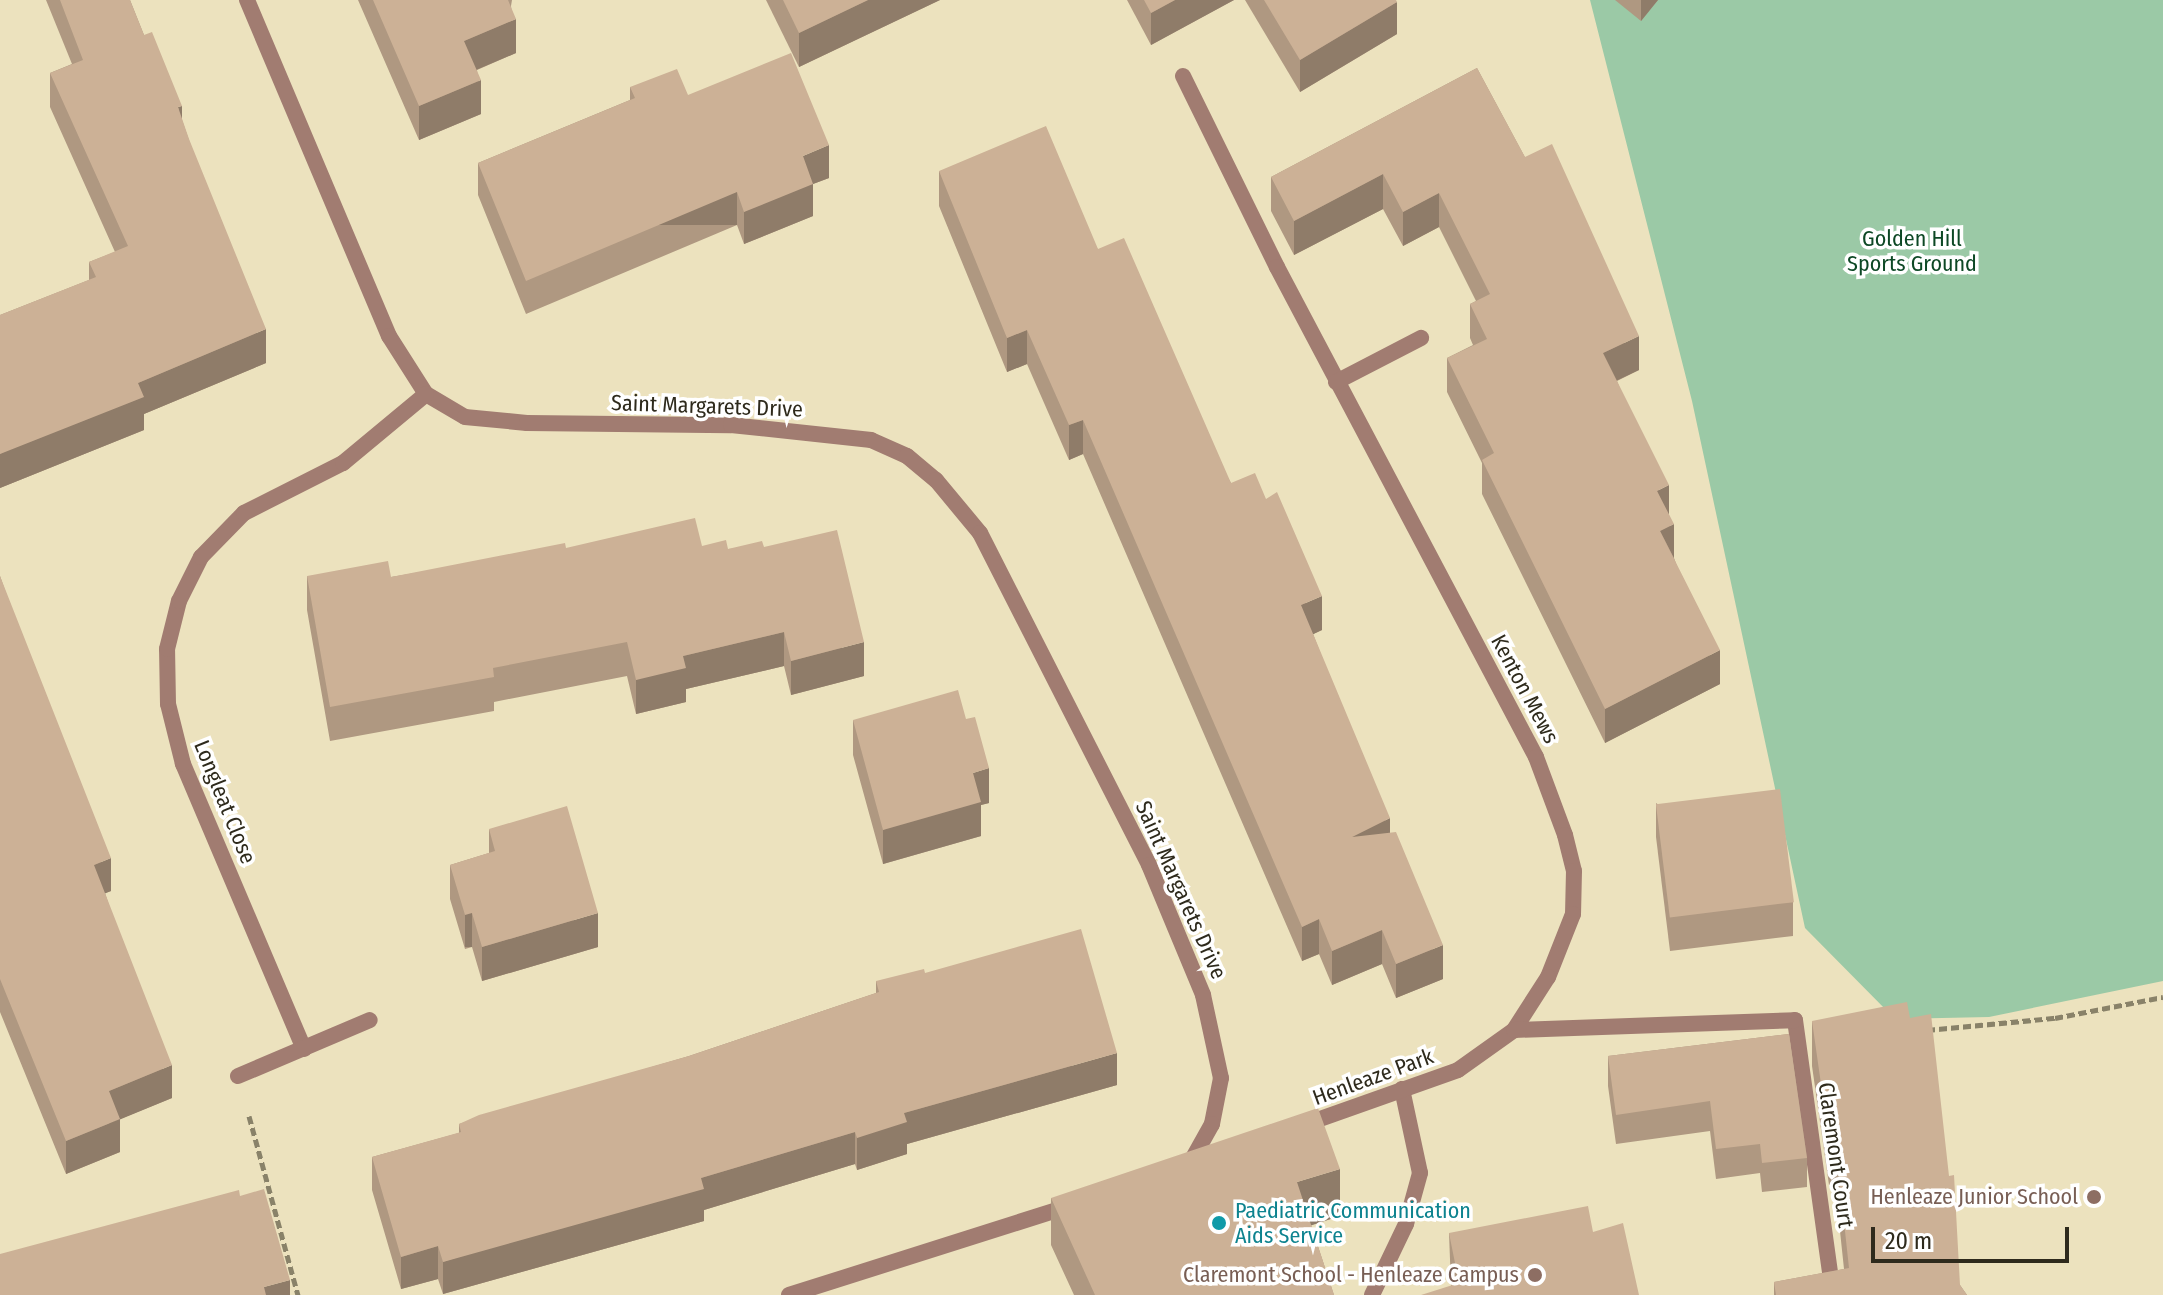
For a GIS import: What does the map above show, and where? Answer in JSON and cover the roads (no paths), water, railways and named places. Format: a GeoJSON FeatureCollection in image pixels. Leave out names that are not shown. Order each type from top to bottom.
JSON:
{"type":"FeatureCollection","features":[{"type":"Feature","properties":{"kind":"street","name":"Saint Margarets Drive"},"geometry":{"type":"LineString","coordinates":[[247,0],[389,336],[426,394],[465,417],[527,423],[731,425],[871,440],[907,456],[936,480],[980,533],[1020,606],[1149,865],[1203,995],[1221,1078],[1212,1124],[1180,1171],[1216,1158]]}},
{"type":"Feature","properties":{"kind":"street","name":"Kenton Mews"},"geometry":{"type":"LineString","coordinates":[[1183,76],[1336,382],[1536,757],[1565,835],[1574,871],[1573,914],[1548,977],[1514,1030]]}},
{"type":"Feature","properties":{"kind":"street"},"geometry":{"type":"LineString","coordinates":[[1336,382],[1421,338]]}},
{"type":"Feature","properties":{"kind":"street","name":"Longleat Close"},"geometry":{"type":"LineString","coordinates":[[304,1049],[183,764],[168,704],[167,649],[179,601],[201,557],[244,513],[343,463],[426,394]]}},
{"type":"Feature","properties":{"kind":"street"},"geometry":{"type":"LineString","coordinates":[[238,1076],[370,1020]]}},
{"type":"Feature","properties":{"kind":"street","name":"Claremont Court"},"geometry":{"type":"LineString","coordinates":[[1514,1030],[1795,1020],[1833,1295]]}},
{"type":"Feature","properties":{"kind":"street","name":"Henleaze Park"},"geometry":{"type":"LineString","coordinates":[[1287,1132],[1458,1070],[1514,1030]]}},
{"type":"Feature","properties":{"kind":"street"},"geometry":{"type":"LineString","coordinates":[[1372,1295],[1406,1224],[1420,1173],[1402,1089]]}},
{"type":"Feature","properties":{"kind":"street"},"geometry":{"type":"LineString","coordinates":[[789,1295],[1084,1201]]}},
{"type":"Feature","properties":{"kind":"place","name":"Henleaze Junior School"},"geometry":{"type":"Point","coordinates":[2094,1197]}},
{"type":"Feature","properties":{"kind":"place","name":"Paediatric Communication Aids Service"},"geometry":{"type":"Point","coordinates":[1219,1223]}},
{"type":"Feature","properties":{"kind":"place","name":"Claremont School - Henleaze Campus"},"geometry":{"type":"Point","coordinates":[1535,1275]}},
{"type":"Feature","properties":{"kind":"park label","name":"Golden Hill Sports Ground"},"geometry":{"type":"Point","coordinates":[1912,250]}}]}
